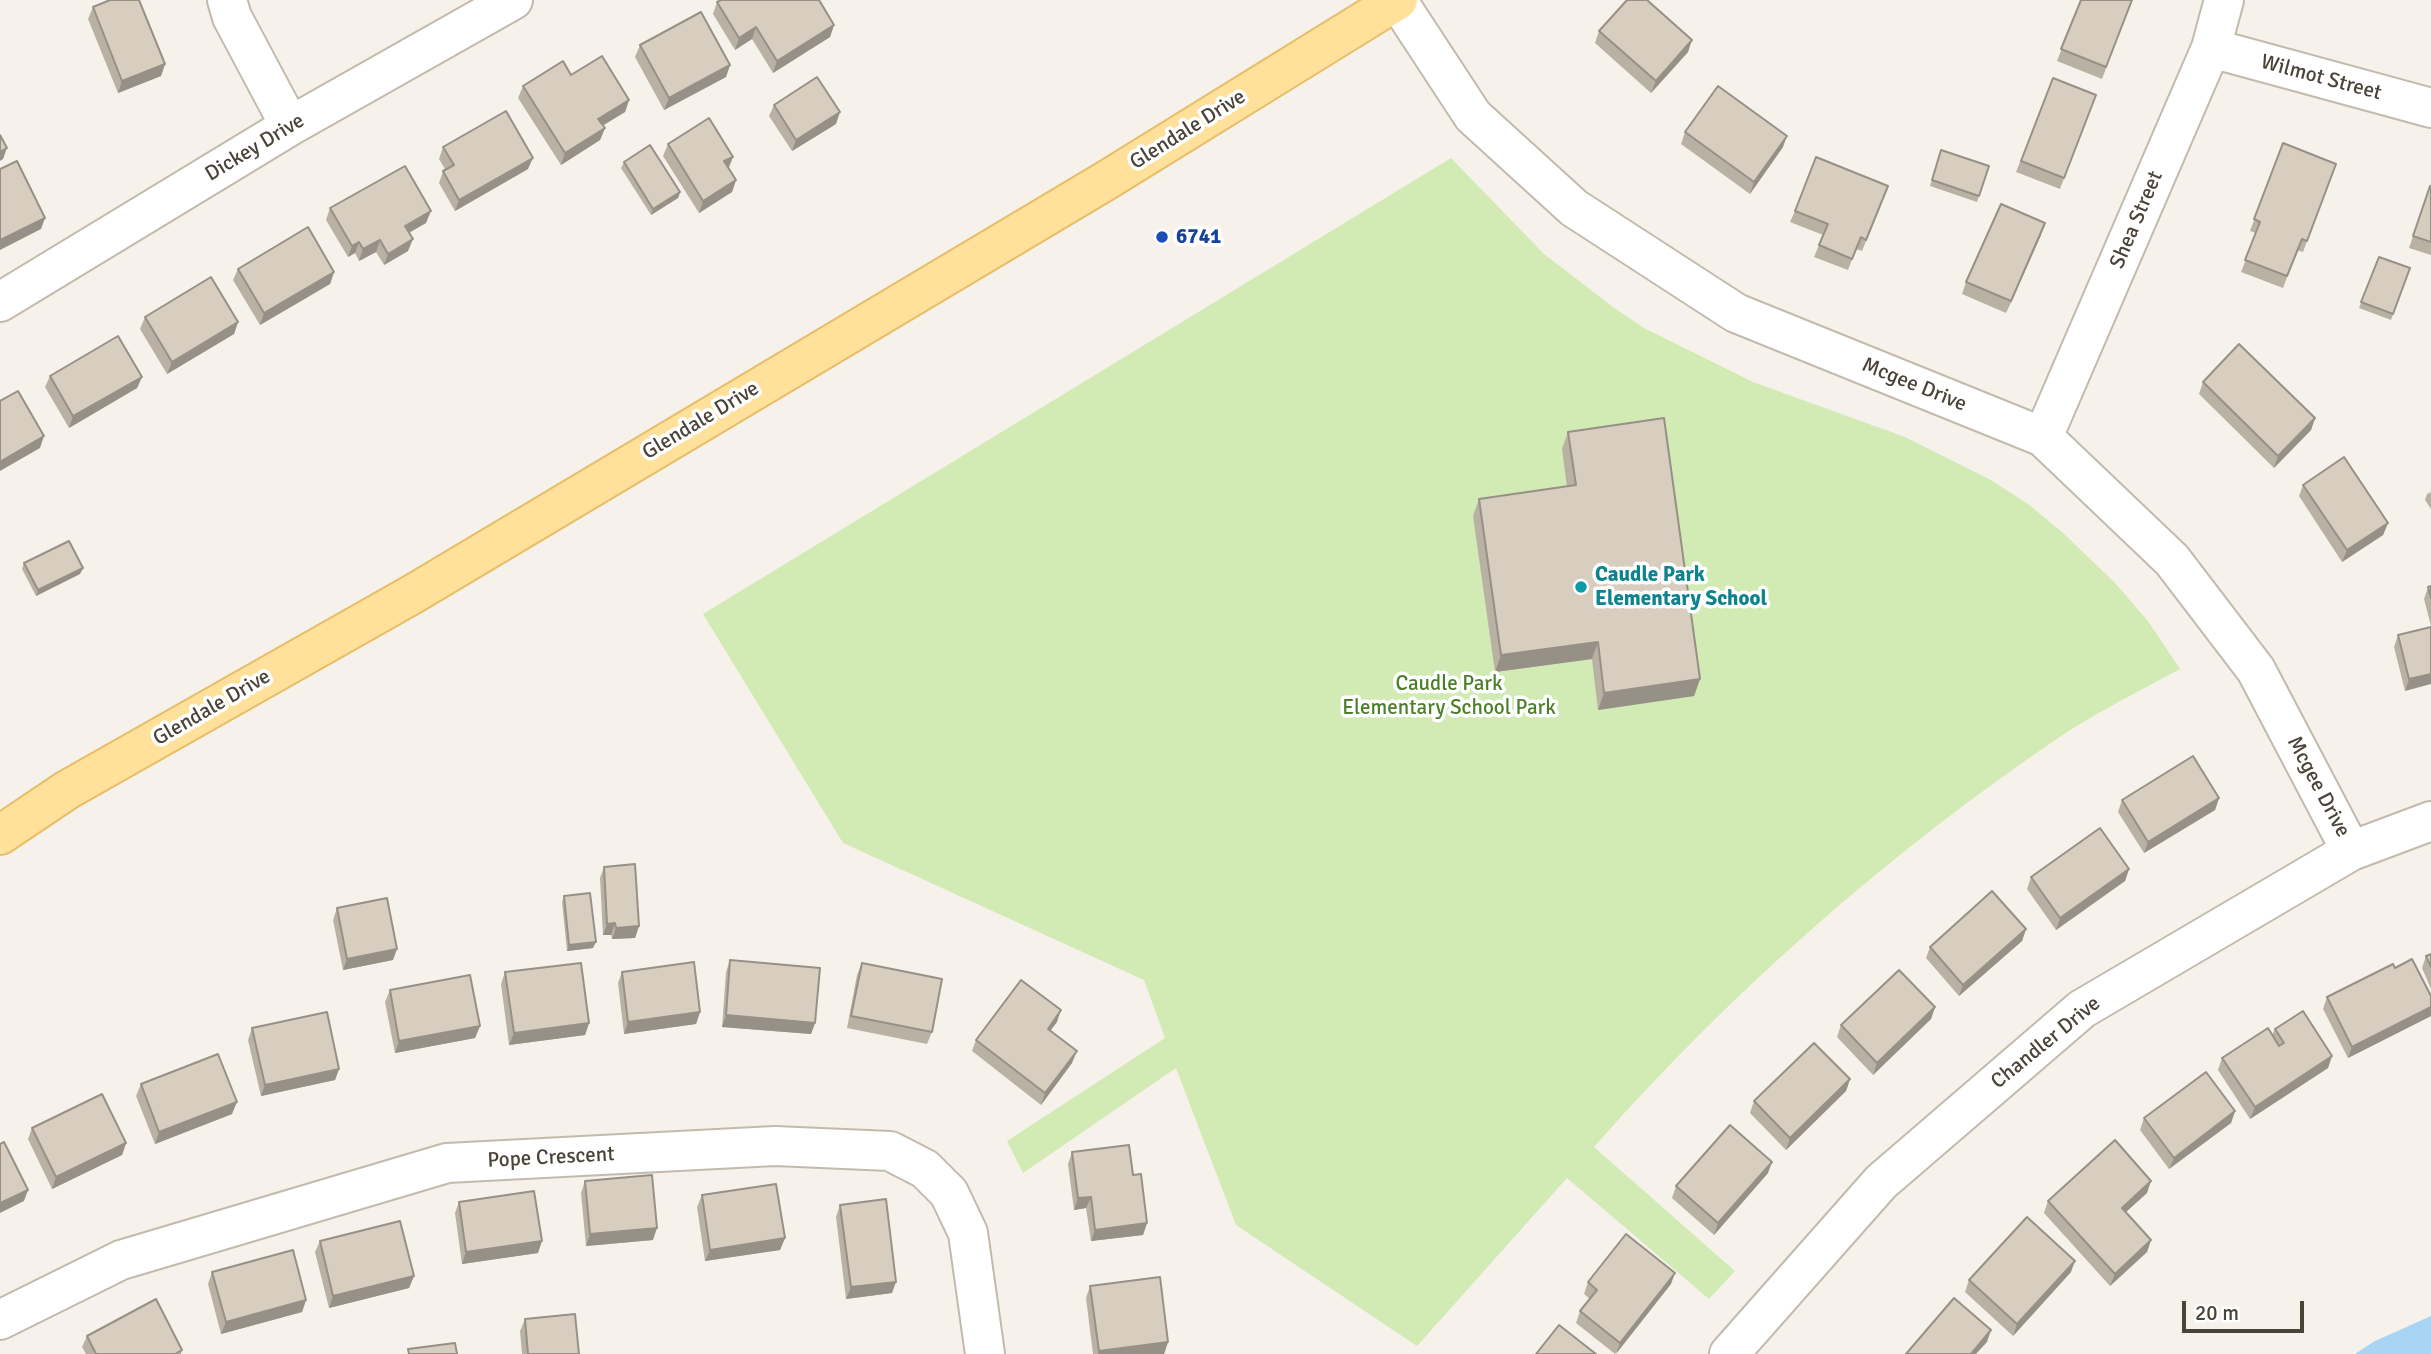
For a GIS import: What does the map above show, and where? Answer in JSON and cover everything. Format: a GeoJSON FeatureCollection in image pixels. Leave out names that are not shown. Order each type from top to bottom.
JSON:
{"type":"FeatureCollection","features":[{"type":"Feature","properties":{"kind":"main road","name":"Glendale Drive"},"geometry":{"type":"LineString","coordinates":[[0,835],[67,790],[413,594],[1095,187],[1398,0]]}},
{"type":"Feature","properties":{"kind":"street"},"geometry":{"type":"LineString","coordinates":[[227,0],[232,17],[290,126]]}},
{"type":"Feature","properties":{"kind":"street","name":"Dickey Drive"},"geometry":{"type":"LineString","coordinates":[[0,302],[290,126],[513,0]]}},
{"type":"Feature","properties":{"kind":"street","name":"Mcgee Drive"},"geometry":{"type":"LineString","coordinates":[[1398,0],[1473,116],[1574,208],[1736,313],[2043,437],[2172,560],[2256,670],[2351,851]]}},
{"type":"Feature","properties":{"kind":"street","name":"Shea Street"},"geometry":{"type":"LineString","coordinates":[[2043,437],[2211,48],[2224,0]]}},
{"type":"Feature","properties":{"kind":"street","name":"Wilmot Street"},"geometry":{"type":"LineString","coordinates":[[2211,48],[2431,108]]}},
{"type":"Feature","properties":{"kind":"street","name":"Chandler Drive"},"geometry":{"type":"LineString","coordinates":[[1729,1354],[1881,1182],[2082,1009],[2351,851],[2431,821]]}},
{"type":"Feature","properties":{"kind":"street","name":"Pope Crescent"},"geometry":{"type":"LineString","coordinates":[[0,1320],[121,1260],[447,1163],[775,1146],[890,1151],[925,1169],[949,1193],[968,1233],[985,1354]]}},
{"type":"Feature","properties":{"kind":"green space","name":"Caudle Park Elementary School Park"},"geometry":{"type":"Polygon","coordinates":[[[1451,158],[1544,254],[1644,328],[1753,382],[1905,437],[1991,480],[2028,504],[2062,532],[2115,583],[2148,621],[2180,669],[2064,734],[1937,826],[1876,875],[1758,978],[1646,1089],[1594,1147],[1735,1271],[1709,1299],[1567,1178],[1417,1346],[1236,1225],[1176,1068],[1023,1173],[1007,1141],[1165,1038],[1144,980],[843,843],[703,614],[1451,158]]]}},
{"type":"Feature","properties":{"kind":"water"},"geometry":{"type":"Polygon","coordinates":[[[2431,1316],[2431,1354],[2355,1354],[2375,1341],[2431,1316]]]}},
{"type":"Feature","properties":{"kind":"building"},"geometry":{"type":"Polygon","coordinates":[[[110,0],[139,0],[165,64],[122,81],[93,7],[110,0]]]}},
{"type":"Feature","properties":{"kind":"building"},"geometry":{"type":"Polygon","coordinates":[[[819,0],[834,25],[777,61],[756,27],[739,38],[717,2],[819,0]]]}},
{"type":"Feature","properties":{"kind":"building"},"geometry":{"type":"Polygon","coordinates":[[[1627,0],[1647,0],[1692,40],[1656,81],[1599,31],[1627,0]]]}},
{"type":"Feature","properties":{"kind":"building"},"geometry":{"type":"Polygon","coordinates":[[[2081,0],[2132,0],[2106,67],[2061,49],[2081,0]]]}},
{"type":"Feature","properties":{"kind":"building"},"geometry":{"type":"Polygon","coordinates":[[[701,12],[730,65],[669,98],[640,45],[701,12]]]}},
{"type":"Feature","properties":{"kind":"building"},"geometry":{"type":"Polygon","coordinates":[[[602,56],[629,100],[598,119],[605,128],[565,153],[523,86],[563,61],[571,75],[602,56]]]}},
{"type":"Feature","properties":{"kind":"building"},"geometry":{"type":"Polygon","coordinates":[[[817,77],[840,112],[796,140],[774,105],[817,77]]]}},
{"type":"Feature","properties":{"kind":"building"},"geometry":{"type":"Polygon","coordinates":[[[2053,78],[2096,95],[2064,178],[2021,161],[2053,78]]]}},
{"type":"Feature","properties":{"kind":"building"},"geometry":{"type":"Polygon","coordinates":[[[1718,86],[1787,136],[1754,182],[1685,132],[1718,86]]]}},
{"type":"Feature","properties":{"kind":"building"},"geometry":{"type":"Polygon","coordinates":[[[506,111],[533,158],[459,200],[443,171],[454,165],[443,147],[506,111]]]}},
{"type":"Feature","properties":{"kind":"building"},"geometry":{"type":"Polygon","coordinates":[[[709,118],[733,157],[724,161],[736,180],[703,201],[668,144],[709,118]]]}},
{"type":"Feature","properties":{"kind":"building"},"geometry":{"type":"Polygon","coordinates":[[[0,135],[7,148],[0,152],[0,135]]]}},
{"type":"Feature","properties":{"kind":"building"},"geometry":{"type":"Polygon","coordinates":[[[2283,143],[2336,164],[2307,241],[2302,239],[2287,276],[2245,260],[2260,222],[2254,219],[2283,143]]]}},
{"type":"Feature","properties":{"kind":"building"},"geometry":{"type":"Polygon","coordinates":[[[650,145],[680,192],[653,209],[624,162],[650,145]]]}},
{"type":"Feature","properties":{"kind":"building"},"geometry":{"type":"Polygon","coordinates":[[[1941,150],[1989,166],[1979,196],[1932,180],[1941,150]]]}},
{"type":"Feature","properties":{"kind":"building"},"geometry":{"type":"Polygon","coordinates":[[[1816,157],[1888,186],[1866,240],[1861,237],[1852,259],[1819,245],[1828,224],[1795,211],[1816,157]]]}},
{"type":"Feature","properties":{"kind":"building"},"geometry":{"type":"Polygon","coordinates":[[[17,161],[45,218],[0,240],[0,169],[17,161]]]}},
{"type":"Feature","properties":{"kind":"building"},"geometry":{"type":"Polygon","coordinates":[[[405,166],[431,211],[405,226],[413,239],[388,254],[380,240],[363,249],[359,242],[352,246],[330,208],[405,166]]]}},
{"type":"Feature","properties":{"kind":"building"},"geometry":{"type":"Polygon","coordinates":[[[2431,186],[2431,242],[2413,236],[2431,186]]]}},
{"type":"Feature","properties":{"kind":"building"},"geometry":{"type":"Polygon","coordinates":[[[2001,204],[2045,223],[2011,301],[1966,282],[2001,204]]]}},
{"type":"Feature","properties":{"kind":"building"},"geometry":{"type":"Polygon","coordinates":[[[308,227],[334,272],[264,313],[238,269],[308,227]]]}},
{"type":"Feature","properties":{"kind":"building"},"geometry":{"type":"Polygon","coordinates":[[[2379,257],[2410,268],[2393,314],[2361,302],[2379,257]]]}},
{"type":"Feature","properties":{"kind":"building"},"geometry":{"type":"Polygon","coordinates":[[[211,277],[238,322],[172,362],[145,317],[211,277]]]}},
{"type":"Feature","properties":{"kind":"building"},"geometry":{"type":"Polygon","coordinates":[[[118,336],[142,377],[73,416],[50,376],[118,336]]]}},
{"type":"Feature","properties":{"kind":"building"},"geometry":{"type":"Polygon","coordinates":[[[2239,344],[2315,418],[2278,456],[2203,382],[2239,344]]]}},
{"type":"Feature","properties":{"kind":"building"},"geometry":{"type":"Polygon","coordinates":[[[18,391],[44,436],[0,462],[0,401],[18,391]]]}},
{"type":"Feature","properties":{"kind":"building","name":"Caudle Park Elementary School"},"geometry":{"type":"Polygon","coordinates":[[[1664,418],[1700,679],[1604,693],[1598,642],[1501,655],[1479,499],[1576,485],[1568,432],[1664,418]]]}},
{"type":"Feature","properties":{"kind":"building"},"geometry":{"type":"Polygon","coordinates":[[[2344,457],[2388,523],[2347,550],[2303,485],[2344,457]]]}},
{"type":"Feature","properties":{"kind":"building"},"geometry":{"type":"Polygon","coordinates":[[[69,541],[83,568],[38,590],[24,563],[69,541]]]}},
{"type":"Feature","properties":{"kind":"building"},"geometry":{"type":"Polygon","coordinates":[[[2431,627],[2431,674],[2409,679],[2398,635],[2431,627]]]}},
{"type":"Feature","properties":{"kind":"building"},"geometry":{"type":"Polygon","coordinates":[[[2193,756],[2219,798],[2148,842],[2122,800],[2193,756]]]}},
{"type":"Feature","properties":{"kind":"building"},"geometry":{"type":"Polygon","coordinates":[[[2100,828],[2129,869],[2060,918],[2031,877],[2100,828]]]}},
{"type":"Feature","properties":{"kind":"building"},"geometry":{"type":"Polygon","coordinates":[[[635,864],[639,926],[616,928],[615,923],[607,924],[604,867],[635,864]]]}},
{"type":"Feature","properties":{"kind":"building"},"geometry":{"type":"Polygon","coordinates":[[[1992,891],[2026,929],[1963,985],[1930,947],[1992,891]]]}},
{"type":"Feature","properties":{"kind":"building"},"geometry":{"type":"Polygon","coordinates":[[[590,893],[596,942],[569,945],[564,896],[590,893]]]}},
{"type":"Feature","properties":{"kind":"building"},"geometry":{"type":"Polygon","coordinates":[[[387,898],[397,949],[347,959],[337,908],[387,898]]]}},
{"type":"Feature","properties":{"kind":"building"},"geometry":{"type":"Polygon","coordinates":[[[2431,954],[2431,967],[2426,956],[2431,954]]]}},
{"type":"Feature","properties":{"kind":"building"},"geometry":{"type":"Polygon","coordinates":[[[2412,959],[2431,996],[2431,1007],[2352,1047],[2327,997],[2393,964],[2395,968],[2412,959]]]}},
{"type":"Feature","properties":{"kind":"building"},"geometry":{"type":"Polygon","coordinates":[[[730,960],[820,968],[815,1023],[726,1015],[730,960]]]}},
{"type":"Feature","properties":{"kind":"building"},"geometry":{"type":"Polygon","coordinates":[[[694,962],[700,1012],[628,1022],[622,972],[694,962]]]}},
{"type":"Feature","properties":{"kind":"building"},"geometry":{"type":"Polygon","coordinates":[[[581,963],[589,1023],[514,1033],[505,972],[581,963]]]}},
{"type":"Feature","properties":{"kind":"building"},"geometry":{"type":"Polygon","coordinates":[[[862,963],[942,979],[932,1032],[851,1016],[862,963]]]}},
{"type":"Feature","properties":{"kind":"building"},"geometry":{"type":"Polygon","coordinates":[[[1899,970],[1935,1007],[1877,1063],[1841,1025],[1899,970]]]}},
{"type":"Feature","properties":{"kind":"building"},"geometry":{"type":"Polygon","coordinates":[[[470,975],[480,1026],[399,1041],[390,990],[470,975]]]}},
{"type":"Feature","properties":{"kind":"building"},"geometry":{"type":"Polygon","coordinates":[[[1021,980],[1061,1010],[1048,1029],[1077,1051],[1045,1093],[976,1040],[1021,980]]]}},
{"type":"Feature","properties":{"kind":"building"},"geometry":{"type":"Polygon","coordinates":[[[2303,1011],[2332,1056],[2255,1107],[2222,1058],[2268,1028],[2279,1046],[2284,1043],[2275,1029],[2303,1011]]]}},
{"type":"Feature","properties":{"kind":"building"},"geometry":{"type":"Polygon","coordinates":[[[327,1012],[339,1069],[265,1085],[252,1028],[327,1012]]]}},
{"type":"Feature","properties":{"kind":"building"},"geometry":{"type":"Polygon","coordinates":[[[1814,1043],[1850,1079],[1790,1138],[1754,1101],[1814,1043]]]}},
{"type":"Feature","properties":{"kind":"building"},"geometry":{"type":"Polygon","coordinates":[[[218,1054],[237,1102],[159,1132],[141,1084],[218,1054]]]}},
{"type":"Feature","properties":{"kind":"building"},"geometry":{"type":"Polygon","coordinates":[[[2206,1072],[2235,1111],[2174,1158],[2144,1118],[2206,1072]]]}},
{"type":"Feature","properties":{"kind":"building"},"geometry":{"type":"Polygon","coordinates":[[[102,1094],[126,1143],[56,1177],[32,1128],[102,1094]]]}},
{"type":"Feature","properties":{"kind":"building"},"geometry":{"type":"Polygon","coordinates":[[[1730,1125],[1772,1162],[1718,1223],[1676,1186],[1730,1125]]]}},
{"type":"Feature","properties":{"kind":"building"},"geometry":{"type":"Polygon","coordinates":[[[2115,1140],[2151,1181],[2122,1208],[2151,1240],[2115,1274],[2048,1201],[2115,1140]]]}},
{"type":"Feature","properties":{"kind":"building"},"geometry":{"type":"Polygon","coordinates":[[[4,1142],[28,1190],[0,1203],[0,1144],[4,1142]]]}},
{"type":"Feature","properties":{"kind":"building"},"geometry":{"type":"Polygon","coordinates":[[[1129,1145],[1133,1175],[1141,1174],[1147,1223],[1095,1230],[1091,1197],[1078,1198],[1072,1152],[1129,1145]]]}},
{"type":"Feature","properties":{"kind":"building"},"geometry":{"type":"Polygon","coordinates":[[[652,1175],[657,1228],[590,1234],[585,1181],[652,1175]]]}},
{"type":"Feature","properties":{"kind":"building"},"geometry":{"type":"Polygon","coordinates":[[[776,1184],[785,1238],[710,1250],[702,1195],[776,1184]]]}},
{"type":"Feature","properties":{"kind":"building"},"geometry":{"type":"Polygon","coordinates":[[[534,1191],[542,1241],[466,1252],[459,1202],[534,1191]]]}},
{"type":"Feature","properties":{"kind":"building"},"geometry":{"type":"Polygon","coordinates":[[[886,1199],[896,1282],[851,1287],[840,1205],[886,1199]]]}},
{"type":"Feature","properties":{"kind":"building"},"geometry":{"type":"Polygon","coordinates":[[[2027,1217],[2075,1261],[2017,1324],[1969,1280],[2027,1217]]]}},
{"type":"Feature","properties":{"kind":"building"},"geometry":{"type":"Polygon","coordinates":[[[400,1221],[414,1276],[333,1296],[320,1241],[400,1221]]]}},
{"type":"Feature","properties":{"kind":"building"},"geometry":{"type":"Polygon","coordinates":[[[1626,1234],[1675,1273],[1620,1343],[1580,1311],[1597,1290],[1588,1282],[1626,1234]]]}},
{"type":"Feature","properties":{"kind":"building"},"geometry":{"type":"Polygon","coordinates":[[[293,1250],[306,1300],[226,1322],[212,1272],[293,1250]]]}},
{"type":"Feature","properties":{"kind":"building"},"geometry":{"type":"Polygon","coordinates":[[[1160,1277],[1168,1342],[1099,1351],[1090,1286],[1160,1277]]]}},
{"type":"Feature","properties":{"kind":"building"},"geometry":{"type":"Polygon","coordinates":[[[1954,1298],[1991,1330],[1971,1354],[1906,1354],[1954,1298]]]}},
{"type":"Feature","properties":{"kind":"building"},"geometry":{"type":"Polygon","coordinates":[[[156,1299],[182,1350],[175,1354],[96,1354],[87,1336],[156,1299]]]}},
{"type":"Feature","properties":{"kind":"building"},"geometry":{"type":"Polygon","coordinates":[[[575,1314],[579,1354],[528,1354],[525,1319],[575,1314]]]}},
{"type":"Feature","properties":{"kind":"building"},"geometry":{"type":"Polygon","coordinates":[[[1559,1325],[1596,1354],[1536,1354],[1559,1325]]]}},
{"type":"Feature","properties":{"kind":"building"},"geometry":{"type":"Polygon","coordinates":[[[455,1343],[457,1354],[409,1354],[408,1349],[455,1343]]]}},
{"type":"Feature","properties":{"kind":"place","name":"6741"},"geometry":{"type":"Point","coordinates":[1162,237]}},
{"type":"Feature","properties":{"kind":"place","name":"Caudle Park Elementary School"},"geometry":{"type":"Point","coordinates":[1581,587]}}]}
